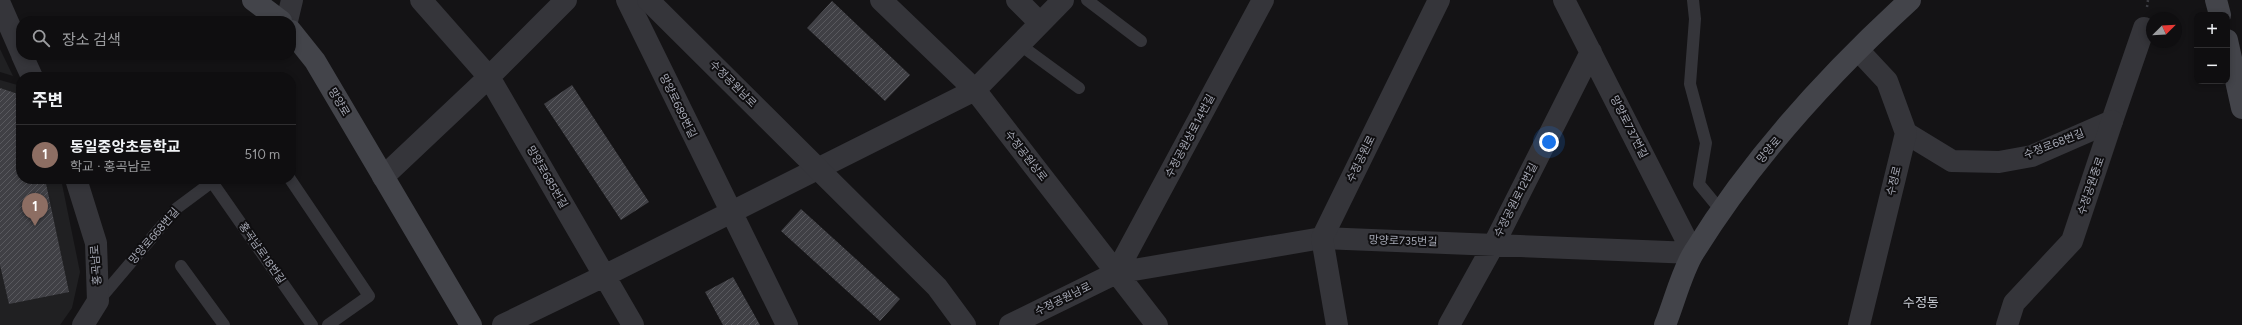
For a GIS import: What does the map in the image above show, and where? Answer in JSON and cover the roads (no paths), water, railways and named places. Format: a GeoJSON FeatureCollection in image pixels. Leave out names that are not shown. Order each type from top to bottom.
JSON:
{"type":"FeatureCollection","features":[{"type":"Feature","properties":{"kind":"main road"},"geometry":{"type":"LineString","coordinates":[[253,0],[275,16]]}},
{"type":"Feature","properties":{"kind":"main road","name":"망양로"},"geometry":{"type":"LineString","coordinates":[[1665,325],[1693,253],[1755,166],[1823,87],[1858,50],[1910,0]]}},
{"type":"Feature","properties":{"kind":"main road"},"geometry":{"type":"LineString","coordinates":[[2216,0],[2219,12]]}},
{"type":"Feature","properties":{"kind":"main road","name":"망양로"},"geometry":{"type":"LineString","coordinates":[[296,37],[315,61],[471,325]]}},
{"type":"Feature","properties":{"kind":"main road"},"geometry":{"type":"LineString","coordinates":[[2229,48],[2242,108]]}},
{"type":"Feature","properties":{"kind":"street"},"geometry":{"type":"LineString","coordinates":[[288,16],[292,0]]}},
{"type":"Feature","properties":{"kind":"street","name":"망양로685번길"},"geometry":{"type":"LineString","coordinates":[[421,0],[489,77],[633,325]]}},
{"type":"Feature","properties":{"kind":"street"},"geometry":{"type":"LineString","coordinates":[[383,177],[489,77],[566,0]]}},
{"type":"Feature","properties":{"kind":"street","name":"망양로689번길"},"geometry":{"type":"LineString","coordinates":[[627,0],[786,325]]}},
{"type":"Feature","properties":{"kind":"street","name":"수정공원남로"},"geometry":{"type":"LineString","coordinates":[[648,0],[937,287],[965,325]]}},
{"type":"Feature","properties":{"kind":"street","name":"수정공원상로"},"geometry":{"type":"LineString","coordinates":[[881,0],[975,90],[1157,325]]}},
{"type":"Feature","properties":{"kind":"street"},"geometry":{"type":"LineString","coordinates":[[1017,0],[1040,23]]}},
{"type":"Feature","properties":{"kind":"street"},"geometry":{"type":"LineString","coordinates":[[503,325],[975,90],[1063,0]]}},
{"type":"Feature","properties":{"kind":"street","name":"수정공원상로14번길"},"geometry":{"type":"LineString","coordinates":[[1116,273],[1263,0]]}},
{"type":"Feature","properties":{"kind":"street","name":"수정공원로"},"geometry":{"type":"LineString","coordinates":[[1322,238],[1439,0]]}},
{"type":"Feature","properties":{"kind":"street","name":"망양로737번길"},"geometry":{"type":"LineString","coordinates":[[1564,0],[1693,253]]}},
{"type":"Feature","properties":{"kind":"street"},"geometry":{"type":"LineString","coordinates":[[0,4],[16,41]]}},
{"type":"Feature","properties":{"kind":"street","name":"수정공원중로"},"geometry":{"type":"LineString","coordinates":[[2007,325],[2014,303],[2072,241],[2144,28]]}},
{"type":"Feature","properties":{"kind":"street"},"geometry":{"type":"LineString","coordinates":[[1858,50],[1887,81],[1906,133]]}},
{"type":"Feature","properties":{"kind":"street","name":"수정공원로12번길"},"geometry":{"type":"LineString","coordinates":[[1449,325],[1494,244],[1591,52]]}},
{"type":"Feature","properties":{"kind":"street"},"geometry":{"type":"LineString","coordinates":[[24,60],[30,72]]}},
{"type":"Feature","properties":{"kind":"street","name":"수정로68번길"},"geometry":{"type":"LineString","coordinates":[[1906,133],[1952,160],[1999,162],[2032,156],[2112,121]]}},
{"type":"Feature","properties":{"kind":"street","name":"수정로"},"geometry":{"type":"LineString","coordinates":[[1859,325],[1906,133]]}},
{"type":"Feature","properties":{"kind":"street","name":"홍곡남로"},"geometry":{"type":"LineString","coordinates":[[78,184],[96,243],[98,301],[83,325]]}},
{"type":"Feature","properties":{"kind":"street"},"geometry":{"type":"LineString","coordinates":[[1322,238],[1337,325]]}},
{"type":"Feature","properties":{"kind":"street","name":"망양로735번길"},"geometry":{"type":"LineString","coordinates":[[1116,273],[1322,238],[1693,253]]}},
{"type":"Feature","properties":{"kind":"street","name":"수정공원남로"},"geometry":{"type":"LineString","coordinates":[[1010,325],[1116,273]]}},
{"type":"Feature","properties":{"kind":"lane"},"geometry":{"type":"LineString","coordinates":[[1087,0],[1142,41]]}},
{"type":"Feature","properties":{"kind":"lane"},"geometry":{"type":"LineString","coordinates":[[1693,0],[1695,19],[1690,84],[1706,143],[1699,184],[1722,212]]}},
{"type":"Feature","properties":{"kind":"lane"},"geometry":{"type":"LineString","coordinates":[[1019,44],[1079,88]]}},
{"type":"Feature","properties":{"kind":"lane","name":"망양로668번길"},"geometry":{"type":"LineString","coordinates":[[98,301],[177,208],[209,184]]}},
{"type":"Feature","properties":{"kind":"lane","name":"홍곡남로18번길"},"geometry":{"type":"LineString","coordinates":[[217,184],[312,325]]}},
{"type":"Feature","properties":{"kind":"lane"},"geometry":{"type":"LineString","coordinates":[[293,184],[369,296],[328,325]]}},
{"type":"Feature","properties":{"kind":"lane"},"geometry":{"type":"LineString","coordinates":[[181,266],[224,325]]}},
{"type":"Feature","properties":{"kind":"place","name":"동일중앙초등학교"},"geometry":{"type":"Point","coordinates":[35,226]}},
{"type":"Feature","properties":{"kind":"district","name":"수정동"},"geometry":{"type":"Point","coordinates":[1921,302]}}]}
